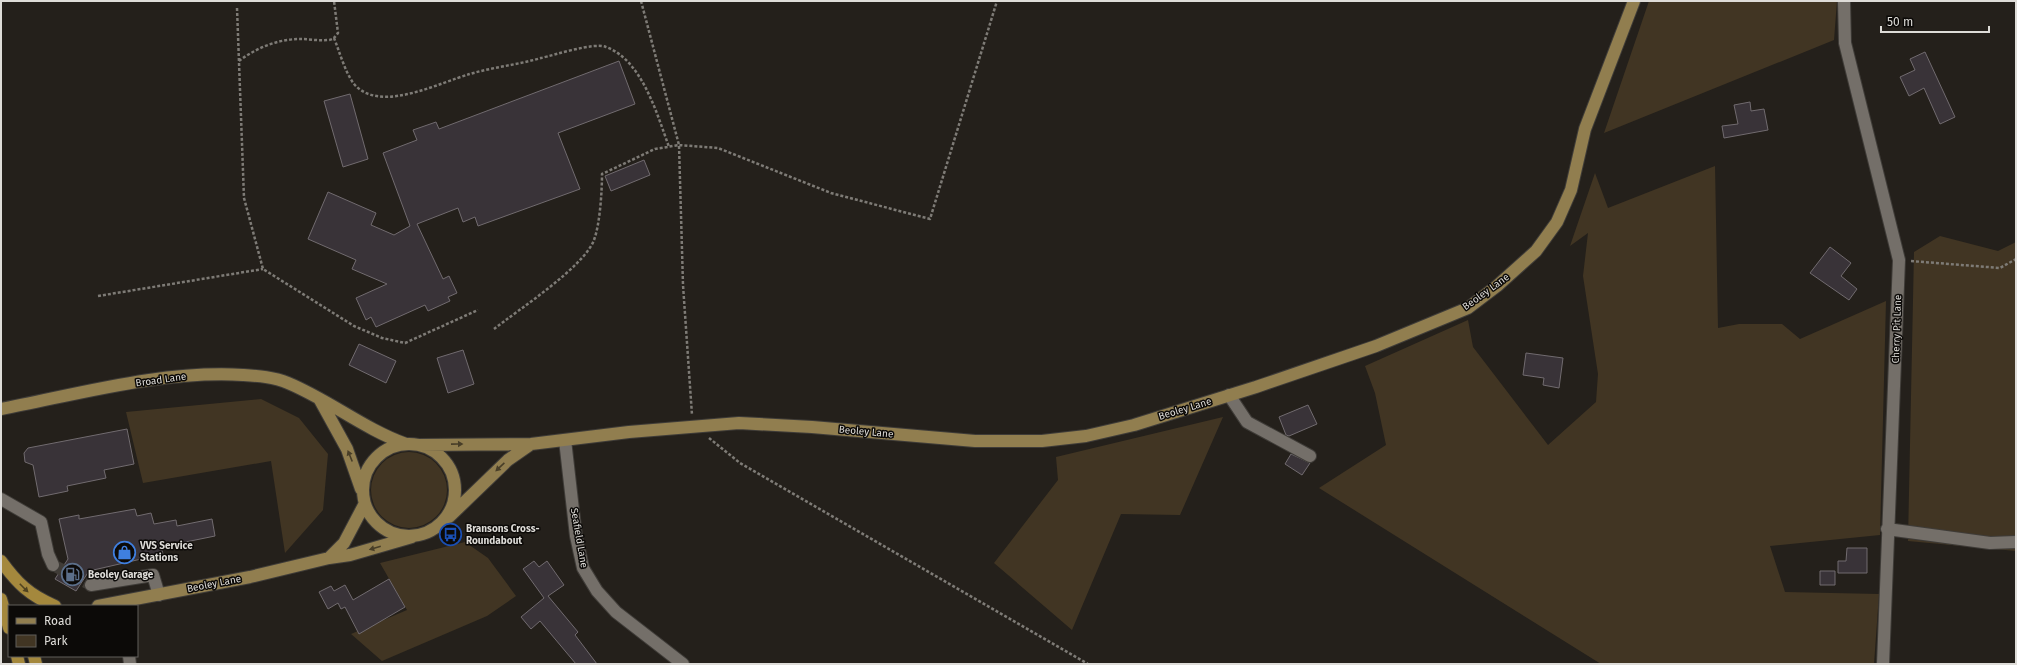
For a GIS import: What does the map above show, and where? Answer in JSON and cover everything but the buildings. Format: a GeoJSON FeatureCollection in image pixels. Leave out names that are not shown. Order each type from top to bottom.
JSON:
{"type":"FeatureCollection","features":[{"type":"Feature","properties":{"kind":"highway"},"geometry":{"type":"LineString","coordinates":[[1,561],[12,577],[29,593],[52,605]]}},
{"type":"Feature","properties":{"kind":"highway"},"geometry":{"type":"LineString","coordinates":[[1,600],[8,624]]}},
{"type":"Feature","properties":{"kind":"main road","name":"Beoley Lane"},"geometry":{"type":"LineString","coordinates":[[412,444],[531,444],[693,426],[752,424],[975,441],[1042,441],[1086,436],[1134,425],[1376,346],[1468,308],[1497,286],[1536,251],[1557,222],[1571,190],[1585,129],[1634,1]]}},
{"type":"Feature","properties":{"kind":"main road","name":"Broad Lane"},"geometry":{"type":"LineString","coordinates":[[1,409],[137,383],[184,376],[218,374],[262,377],[287,382],[320,399],[366,426],[412,444]]}},
{"type":"Feature","properties":{"kind":"main road"},"geometry":{"type":"LineString","coordinates":[[320,399],[347,449],[363,499],[372,518],[383,529],[397,536],[412,537],[435,529],[444,521],[452,509],[455,482],[450,468],[441,457],[430,449],[412,444],[391,447],[378,455],[368,466],[363,480],[363,499],[344,543],[329,558]]}},
{"type":"Feature","properties":{"kind":"main road","name":"Beoley Lane"},"geometry":{"type":"LineString","coordinates":[[444,521],[508,460],[531,444]]}},
{"type":"Feature","properties":{"kind":"main road","name":"Beoley Lane"},"geometry":{"type":"LineString","coordinates":[[108,605],[250,577],[329,558],[350,555],[412,537]]}},
{"type":"Feature","properties":{"kind":"street","name":"Cherry Pit Lane"},"geometry":{"type":"LineString","coordinates":[[1844,1],[1845,43],[1899,260],[1887,529],[1883,664]]}},
{"type":"Feature","properties":{"kind":"street"},"geometry":{"type":"LineString","coordinates":[[1229,395],[1247,422],[1310,456]]}},
{"type":"Feature","properties":{"kind":"street","name":"Seafield Lane"},"geometry":{"type":"LineString","coordinates":[[565,440],[576,536],[583,568],[597,591],[616,612],[683,664]]}},
{"type":"Feature","properties":{"kind":"street"},"geometry":{"type":"LineString","coordinates":[[1,499],[41,522],[48,554],[53,565]]}},
{"type":"Feature","properties":{"kind":"street"},"geometry":{"type":"LineString","coordinates":[[1887,529],[1990,543],[2016,542]]}},
{"type":"Feature","properties":{"kind":"street"},"geometry":{"type":"LineString","coordinates":[[91,585],[153,575],[159,594]]}},
{"type":"Feature","properties":{"kind":"path"},"geometry":{"type":"LineString","coordinates":[[239,61],[253,50],[272,44],[298,39],[329,41],[334,38],[338,33],[334,1]]}},
{"type":"Feature","properties":{"kind":"path"},"geometry":{"type":"LineString","coordinates":[[641,1],[680,145],[684,285],[693,426],[740,463],[1088,664]]}},
{"type":"Feature","properties":{"kind":"path"},"geometry":{"type":"LineString","coordinates":[[494,328],[578,263],[594,241],[599,211],[602,174],[655,150],[669,146],[680,145],[718,148],[831,193],[930,219],[996,1]]}},
{"type":"Feature","properties":{"kind":"path"},"geometry":{"type":"LineString","coordinates":[[237,8],[244,198],[263,269]]}},
{"type":"Feature","properties":{"kind":"path"},"geometry":{"type":"LineString","coordinates":[[334,38],[354,84],[362,91],[381,96],[396,96],[414,93],[470,74],[564,52],[599,46],[606,47],[625,59],[640,79],[652,100],[669,146]]}},
{"type":"Feature","properties":{"kind":"path"},"geometry":{"type":"LineString","coordinates":[[1899,260],[2000,268],[2016,259]]}},
{"type":"Feature","properties":{"kind":"path"},"geometry":{"type":"LineString","coordinates":[[98,296],[263,269],[354,326],[382,338],[404,343],[478,310]]}},
{"type":"Feature","properties":{"kind":"green space"},"geometry":{"type":"Polygon","coordinates":[[[1649,1],[1837,1],[1834,40],[1604,133],[1649,1]]]}},
{"type":"Feature","properties":{"kind":"green space"},"geometry":{"type":"Polygon","coordinates":[[[1715,166],[1718,328],[1739,324],[1782,324],[1800,339],[1886,301],[1880,535],[1770,546],[1785,592],[1879,594],[1874,664],[1601,664],[1319,488],[1386,445],[1375,393],[1365,366],[1468,320],[1473,347],[1548,445],[1596,402],[1598,374],[1583,276],[1588,233],[1570,246],[1595,173],[1608,208],[1715,166]]]}},
{"type":"Feature","properties":{"kind":"green space"},"geometry":{"type":"Polygon","coordinates":[[[1940,236],[1998,251],[2016,242],[2016,551],[1908,541],[1914,252],[1940,236]]]}},
{"type":"Feature","properties":{"kind":"green space"},"geometry":{"type":"Polygon","coordinates":[[[261,399],[299,418],[328,454],[323,510],[285,553],[271,461],[143,483],[126,412],[261,399]]]}},
{"type":"Feature","properties":{"kind":"green space"},"geometry":{"type":"Polygon","coordinates":[[[1223,417],[1180,515],[1121,514],[1072,630],[994,563],[1058,480],[1056,457],[1223,417]]]}},
{"type":"Feature","properties":{"kind":"green space"},"geometry":{"type":"Polygon","coordinates":[[[402,452],[416,452],[430,458],[441,469],[447,483],[447,497],[444,505],[436,517],[430,522],[416,528],[402,528],[388,522],[377,511],[371,497],[371,483],[377,469],[388,458],[402,452]]]}},
{"type":"Feature","properties":{"kind":"green space"},"geometry":{"type":"Polygon","coordinates":[[[465,542],[488,558],[516,596],[487,616],[382,661],[351,634],[407,610],[380,563],[465,542]]]}},
{"type":"Feature","properties":{"kind":"tunnel"},"geometry":{"type":"LineString","coordinates":[[53,565],[91,585]]}},
{"type":"Feature","properties":{"kind":"place","name":"Bransons Cross- Roundabout"},"geometry":{"type":"Point","coordinates":[451,535]}},
{"type":"Feature","properties":{"kind":"place","name":"VVS Service Stations"},"geometry":{"type":"Point","coordinates":[124,552]}},
{"type":"Feature","properties":{"kind":"place","name":"Beoley Garage"},"geometry":{"type":"Point","coordinates":[72,575]}}]}
